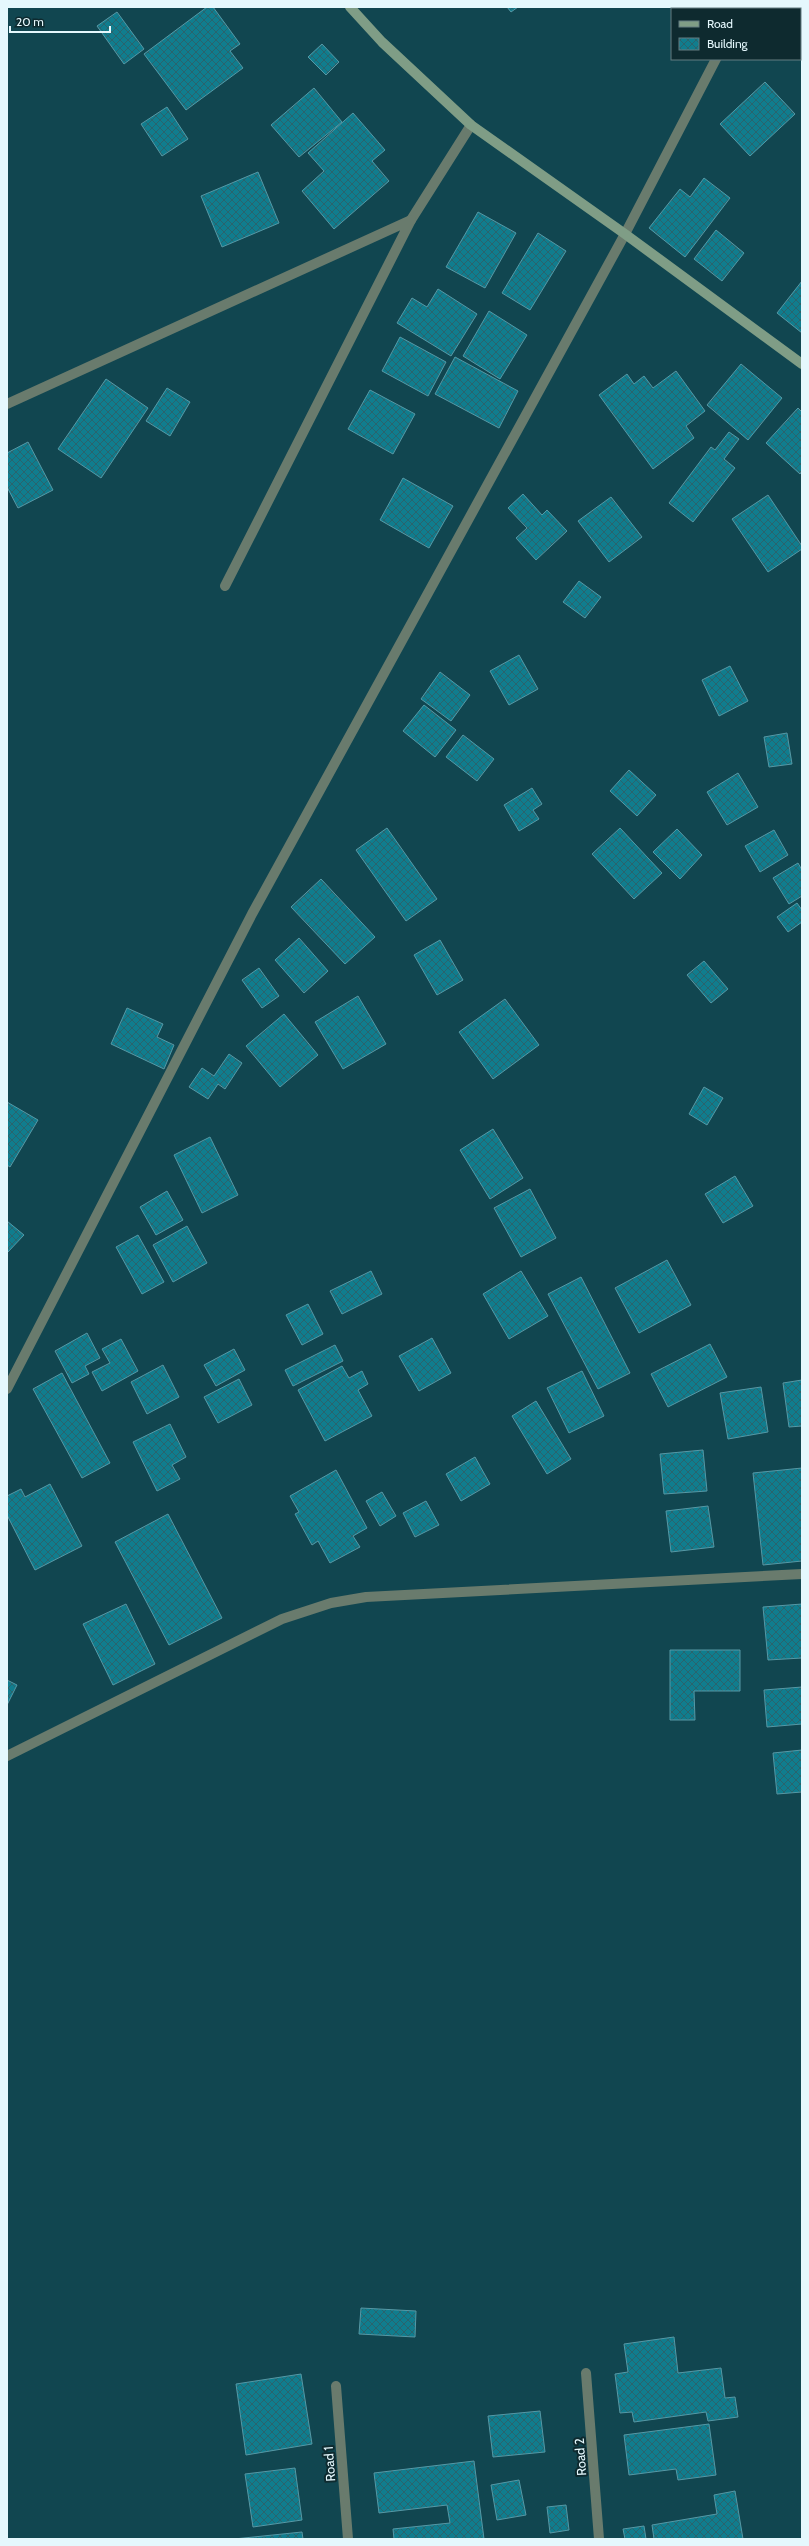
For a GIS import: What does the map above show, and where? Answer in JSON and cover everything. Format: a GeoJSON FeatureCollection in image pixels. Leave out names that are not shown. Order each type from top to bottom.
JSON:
{"type":"FeatureCollection","features":[{"type":"Feature","properties":{"kind":"street"},"geometry":{"type":"LineString","coordinates":[[350,7],[382,42],[471,125],[625,234],[802,364]]}},
{"type":"Feature","properties":{"kind":"street"},"geometry":{"type":"LineString","coordinates":[[7,1389],[252,914],[625,234],[715,60]]}},
{"type":"Feature","properties":{"kind":"street"},"geometry":{"type":"LineString","coordinates":[[226,586],[411,220],[471,125]]}},
{"type":"Feature","properties":{"kind":"street"},"geometry":{"type":"LineString","coordinates":[[7,404],[411,220]]}},
{"type":"Feature","properties":{"kind":"street"},"geometry":{"type":"LineString","coordinates":[[7,1756],[282,1620],[331,1603],[366,1597],[802,1574]]}},
{"type":"Feature","properties":{"kind":"street","name":"Road 2"},"geometry":{"type":"LineString","coordinates":[[586,2373],[599,2539]]}},
{"type":"Feature","properties":{"kind":"street","name":"Road 1"},"geometry":{"type":"LineString","coordinates":[[336,2386],[348,2539]]}},
{"type":"Feature","properties":{"kind":"building"},"geometry":{"type":"Polygon","coordinates":[[[207,7],[213,7],[240,44],[230,51],[243,68],[186,110],[144,54],[207,7]]]}},
{"type":"Feature","properties":{"kind":"building"},"geometry":{"type":"Polygon","coordinates":[[[507,7],[518,7],[511,12],[507,7]]]}},
{"type":"Feature","properties":{"kind":"building"},"geometry":{"type":"Polygon","coordinates":[[[117,12],[144,49],[124,64],[97,26],[117,12]]]}},
{"type":"Feature","properties":{"kind":"building"},"geometry":{"type":"Polygon","coordinates":[[[322,44],[339,62],[326,75],[308,57],[322,44]]]}},
{"type":"Feature","properties":{"kind":"building"},"geometry":{"type":"Polygon","coordinates":[[[765,82],[795,114],[750,156],[720,124],[765,82]]]}},
{"type":"Feature","properties":{"kind":"building"},"geometry":{"type":"Polygon","coordinates":[[[314,88],[342,122],[299,157],[271,125],[314,88]]]}},
{"type":"Feature","properties":{"kind":"building"},"geometry":{"type":"Polygon","coordinates":[[[167,107],[188,139],[162,156],[141,124],[167,107]]]}},
{"type":"Feature","properties":{"kind":"building"},"geometry":{"type":"Polygon","coordinates":[[[353,113],[385,150],[372,161],[389,181],[334,229],[302,191],[324,171],[308,153],[353,113]]]}},
{"type":"Feature","properties":{"kind":"building"},"geometry":{"type":"Polygon","coordinates":[[[258,172],[279,223],[222,247],[201,196],[258,172]]]}},
{"type":"Feature","properties":{"kind":"building"},"geometry":{"type":"Polygon","coordinates":[[[704,178],[730,198],[685,257],[649,228],[680,189],[690,197],[704,178]]]}},
{"type":"Feature","properties":{"kind":"building"},"geometry":{"type":"Polygon","coordinates":[[[478,212],[516,233],[485,288],[446,267],[478,212]]]}},
{"type":"Feature","properties":{"kind":"building"},"geometry":{"type":"Polygon","coordinates":[[[716,230],[744,253],[722,281],[694,259],[716,230]]]}},
{"type":"Feature","properties":{"kind":"building"},"geometry":{"type":"Polygon","coordinates":[[[538,233],[566,251],[530,310],[502,293],[538,233]]]}},
{"type":"Feature","properties":{"kind":"building"},"geometry":{"type":"Polygon","coordinates":[[[802,281],[802,333],[777,313],[802,281]]]}},
{"type":"Feature","properties":{"kind":"building"},"geometry":{"type":"Polygon","coordinates":[[[438,289],[477,314],[451,356],[397,323],[412,298],[427,307],[438,289]]]}},
{"type":"Feature","properties":{"kind":"building"},"geometry":{"type":"Polygon","coordinates":[[[489,311],[527,335],[500,379],[463,356],[489,311]]]}},
{"type":"Feature","properties":{"kind":"building"},"geometry":{"type":"Polygon","coordinates":[[[400,337],[446,362],[428,396],[382,371],[400,337]]]}},
{"type":"Feature","properties":{"kind":"building"},"geometry":{"type":"Polygon","coordinates":[[[455,357],[518,391],[499,428],[435,394],[455,357]]]}},
{"type":"Feature","properties":{"kind":"building"},"geometry":{"type":"Polygon","coordinates":[[[741,364],[782,398],[748,440],[707,405],[741,364]]]}},
{"type":"Feature","properties":{"kind":"building"},"geometry":{"type":"Polygon","coordinates":[[[676,371],[705,411],[686,426],[694,438],[653,469],[599,395],[627,374],[634,384],[644,376],[653,388],[676,371]]]}},
{"type":"Feature","properties":{"kind":"building"},"geometry":{"type":"Polygon","coordinates":[[[106,379],[148,408],[101,478],[58,449],[106,379]]]}},
{"type":"Feature","properties":{"kind":"building"},"geometry":{"type":"Polygon","coordinates":[[[167,388],[190,402],[170,436],[146,421],[167,388]]]}},
{"type":"Feature","properties":{"kind":"building"},"geometry":{"type":"Polygon","coordinates":[[[370,390],[415,414],[393,454],[348,429],[370,390]]]}},
{"type":"Feature","properties":{"kind":"building"},"geometry":{"type":"Polygon","coordinates":[[[798,408],[802,412],[802,471],[800,474],[766,443],[798,408]]]}},
{"type":"Feature","properties":{"kind":"building"},"geometry":{"type":"Polygon","coordinates":[[[729,432],[739,439],[724,459],[735,468],[693,522],[669,503],[711,447],[715,450],[729,432]]]}},
{"type":"Feature","properties":{"kind":"building"},"geometry":{"type":"Polygon","coordinates":[[[28,442],[53,490],[18,508],[7,487],[7,453],[28,442]]]}},
{"type":"Feature","properties":{"kind":"building"},"geometry":{"type":"Polygon","coordinates":[[[403,478],[453,506],[429,548],[380,520],[403,478]]]}},
{"type":"Feature","properties":{"kind":"building"},"geometry":{"type":"Polygon","coordinates":[[[523,494],[542,515],[547,510],[567,531],[536,560],[516,538],[527,528],[508,508],[523,494]]]}},
{"type":"Feature","properties":{"kind":"building"},"geometry":{"type":"Polygon","coordinates":[[[768,495],[802,546],[802,549],[768,572],[732,519],[768,495]]]}},
{"type":"Feature","properties":{"kind":"building"},"geometry":{"type":"Polygon","coordinates":[[[611,497],[642,537],[609,562],[578,521],[611,497]]]}},
{"type":"Feature","properties":{"kind":"building"},"geometry":{"type":"Polygon","coordinates":[[[579,581],[601,597],[585,618],[563,602],[579,581]]]}},
{"type":"Feature","properties":{"kind":"building"},"geometry":{"type":"Polygon","coordinates":[[[519,655],[538,689],[509,705],[490,671],[519,655]]]}},
{"type":"Feature","properties":{"kind":"building"},"geometry":{"type":"Polygon","coordinates":[[[730,666],[748,701],[719,716],[702,680],[730,666]]]}},
{"type":"Feature","properties":{"kind":"building"},"geometry":{"type":"Polygon","coordinates":[[[440,672],[470,695],[451,721],[421,699],[440,672]]]}},
{"type":"Feature","properties":{"kind":"building"},"geometry":{"type":"Polygon","coordinates":[[[424,705],[456,730],[435,757],[403,731],[424,705]]]}},
{"type":"Feature","properties":{"kind":"building"},"geometry":{"type":"Polygon","coordinates":[[[787,733],[792,764],[769,767],[764,737],[787,733]]]}},
{"type":"Feature","properties":{"kind":"building"},"geometry":{"type":"Polygon","coordinates":[[[463,735],[494,759],[477,781],[446,757],[463,735]]]}},
{"type":"Feature","properties":{"kind":"building"},"geometry":{"type":"Polygon","coordinates":[[[629,770],[656,795],[637,816],[610,791],[629,770]]]}},
{"type":"Feature","properties":{"kind":"building"},"geometry":{"type":"Polygon","coordinates":[[[738,773],[758,807],[727,825],[707,792],[738,773]]]}},
{"type":"Feature","properties":{"kind":"building"},"geometry":{"type":"Polygon","coordinates":[[[532,788],[542,804],[533,810],[539,819],[519,831],[504,805],[532,788]]]}},
{"type":"Feature","properties":{"kind":"building"},"geometry":{"type":"Polygon","coordinates":[[[387,828],[437,899],[406,921],[356,850],[387,828]]]}},
{"type":"Feature","properties":{"kind":"building"},"geometry":{"type":"Polygon","coordinates":[[[620,828],[662,873],[634,899],[592,854],[620,828]]]}},
{"type":"Feature","properties":{"kind":"building"},"geometry":{"type":"Polygon","coordinates":[[[677,829],[702,855],[680,879],[653,852],[677,829]]]}},
{"type":"Feature","properties":{"kind":"building"},"geometry":{"type":"Polygon","coordinates":[[[774,830],[788,855],[760,872],[745,846],[774,830]]]}},
{"type":"Feature","properties":{"kind":"building"},"geometry":{"type":"Polygon","coordinates":[[[798,863],[802,870],[802,896],[789,904],[773,878],[798,863]]]}},
{"type":"Feature","properties":{"kind":"building"},"geometry":{"type":"Polygon","coordinates":[[[321,879],[375,937],[345,964],[291,907],[321,879]]]}},
{"type":"Feature","properties":{"kind":"building"},"geometry":{"type":"Polygon","coordinates":[[[797,903],[802,910],[802,922],[788,932],[777,917],[797,903]]]}},
{"type":"Feature","properties":{"kind":"building"},"geometry":{"type":"Polygon","coordinates":[[[299,938],[328,971],[304,993],[275,960],[299,938]]]}},
{"type":"Feature","properties":{"kind":"building"},"geometry":{"type":"Polygon","coordinates":[[[440,940],[463,980],[437,995],[414,955],[440,940]]]}},
{"type":"Feature","properties":{"kind":"building"},"geometry":{"type":"Polygon","coordinates":[[[704,961],[728,989],[711,1003],[687,975],[704,961]]]}},
{"type":"Feature","properties":{"kind":"building"},"geometry":{"type":"Polygon","coordinates":[[[259,968],[279,996],[262,1008],[242,980],[259,968]]]}},
{"type":"Feature","properties":{"kind":"building"},"geometry":{"type":"Polygon","coordinates":[[[358,996],[386,1044],[343,1069],[315,1022],[358,996]]]}},
{"type":"Feature","properties":{"kind":"building"},"geometry":{"type":"Polygon","coordinates":[[[505,999],[539,1045],[493,1079],[459,1032],[505,999]]]}},
{"type":"Feature","properties":{"kind":"building"},"geometry":{"type":"Polygon","coordinates":[[[127,1008],[163,1024],[157,1037],[174,1045],[164,1069],[111,1044],[127,1008]]]}},
{"type":"Feature","properties":{"kind":"building"},"geometry":{"type":"Polygon","coordinates":[[[284,1014],[318,1055],[280,1087],[246,1046],[284,1014]]]}},
{"type":"Feature","properties":{"kind":"building"},"geometry":{"type":"Polygon","coordinates":[[[229,1054],[242,1063],[225,1089],[218,1084],[208,1099],[189,1087],[202,1068],[214,1076],[229,1054]]]}},
{"type":"Feature","properties":{"kind":"building"},"geometry":{"type":"Polygon","coordinates":[[[704,1087],[723,1098],[707,1125],[689,1114],[704,1087]]]}},
{"type":"Feature","properties":{"kind":"building"},"geometry":{"type":"Polygon","coordinates":[[[7,1102],[38,1120],[10,1167],[7,1165],[7,1102]]]}},
{"type":"Feature","properties":{"kind":"building"},"geometry":{"type":"Polygon","coordinates":[[[493,1129],[523,1178],[490,1199],[460,1150],[493,1129]]]}},
{"type":"Feature","properties":{"kind":"building"},"geometry":{"type":"Polygon","coordinates":[[[210,1137],[238,1195],[202,1213],[174,1155],[210,1137]]]}},
{"type":"Feature","properties":{"kind":"building"},"geometry":{"type":"Polygon","coordinates":[[[735,1176],[753,1206],[723,1223],[705,1194],[735,1176]]]}},
{"type":"Feature","properties":{"kind":"building"},"geometry":{"type":"Polygon","coordinates":[[[530,1189],[556,1238],[521,1257],[494,1208],[530,1189]]]}},
{"type":"Feature","properties":{"kind":"building"},"geometry":{"type":"Polygon","coordinates":[[[167,1191],[183,1220],[156,1235],[140,1207],[167,1191]]]}},
{"type":"Feature","properties":{"kind":"building"},"geometry":{"type":"Polygon","coordinates":[[[7,1221],[24,1235],[7,1253],[7,1221]]]}},
{"type":"Feature","properties":{"kind":"building"},"geometry":{"type":"Polygon","coordinates":[[[187,1226],[207,1263],[173,1282],[153,1245],[187,1226]]]}},
{"type":"Feature","properties":{"kind":"building"},"geometry":{"type":"Polygon","coordinates":[[[138,1235],[164,1282],[142,1294],[116,1247],[138,1235]]]}},
{"type":"Feature","properties":{"kind":"building"},"geometry":{"type":"Polygon","coordinates":[[[667,1260],[691,1305],[639,1333],[615,1288],[667,1260]]]}},
{"type":"Feature","properties":{"kind":"building"},"geometry":{"type":"Polygon","coordinates":[[[371,1271],[382,1294],[342,1314],[330,1291],[371,1271]]]}},
{"type":"Feature","properties":{"kind":"building"},"geometry":{"type":"Polygon","coordinates":[[[521,1271],[548,1316],[509,1339],[483,1294],[521,1271]]]}},
{"type":"Feature","properties":{"kind":"building"},"geometry":{"type":"Polygon","coordinates":[[[581,1277],[630,1373],[598,1389],[548,1294],[581,1277]]]}},
{"type":"Feature","properties":{"kind":"building"},"geometry":{"type":"Polygon","coordinates":[[[308,1304],[323,1334],[302,1345],[286,1315],[308,1304]]]}},
{"type":"Feature","properties":{"kind":"building"},"geometry":{"type":"Polygon","coordinates":[[[87,1333],[100,1358],[85,1366],[89,1374],[72,1383],[55,1351],[87,1333]]]}},
{"type":"Feature","properties":{"kind":"building"},"geometry":{"type":"Polygon","coordinates":[[[432,1338],[451,1373],[419,1391],[399,1356],[432,1338]]]}},
{"type":"Feature","properties":{"kind":"building"},"geometry":{"type":"Polygon","coordinates":[[[121,1339],[138,1371],[102,1391],[92,1372],[110,1363],[102,1349],[121,1339]]]}},
{"type":"Feature","properties":{"kind":"building"},"geometry":{"type":"Polygon","coordinates":[[[710,1344],[727,1377],[668,1407],[651,1374],[710,1344]]]}},
{"type":"Feature","properties":{"kind":"building"},"geometry":{"type":"Polygon","coordinates":[[[335,1345],[343,1361],[293,1386],[285,1370],[335,1345]]]}},
{"type":"Feature","properties":{"kind":"building"},"geometry":{"type":"Polygon","coordinates":[[[234,1349],[245,1370],[216,1386],[204,1365],[234,1349]]]}},
{"type":"Feature","properties":{"kind":"building"},"geometry":{"type":"Polygon","coordinates":[[[163,1365],[179,1397],[147,1414],[131,1382],[163,1365]]]}},
{"type":"Feature","properties":{"kind":"building"},"geometry":{"type":"Polygon","coordinates":[[[342,1366],[349,1378],[362,1371],[368,1384],[358,1390],[372,1416],[325,1441],[298,1390],[342,1366]]]}},
{"type":"Feature","properties":{"kind":"building"},"geometry":{"type":"Polygon","coordinates":[[[582,1371],[604,1416],[569,1433],[547,1388],[582,1371]]]}},
{"type":"Feature","properties":{"kind":"building"},"geometry":{"type":"Polygon","coordinates":[[[62,1373],[110,1463],[82,1478],[33,1389],[62,1373]]]}},
{"type":"Feature","properties":{"kind":"building"},"geometry":{"type":"Polygon","coordinates":[[[239,1379],[252,1405],[218,1423],[204,1397],[239,1379]]]}},
{"type":"Feature","properties":{"kind":"building"},"geometry":{"type":"Polygon","coordinates":[[[802,1380],[802,1426],[789,1427],[783,1383],[802,1380]]]}},
{"type":"Feature","properties":{"kind":"building"},"geometry":{"type":"Polygon","coordinates":[[[761,1387],[768,1432],[728,1439],[720,1393],[761,1387]]]}},
{"type":"Feature","properties":{"kind":"building"},"geometry":{"type":"Polygon","coordinates":[[[536,1401],[571,1459],[547,1474],[512,1416],[536,1401]]]}},
{"type":"Feature","properties":{"kind":"building"},"geometry":{"type":"Polygon","coordinates":[[[170,1424],[186,1457],[172,1465],[180,1479],[157,1491],[133,1442],[170,1424]]]}},
{"type":"Feature","properties":{"kind":"building"},"geometry":{"type":"Polygon","coordinates":[[[703,1450],[707,1491],[664,1494],[660,1454],[703,1450]]]}},
{"type":"Feature","properties":{"kind":"building"},"geometry":{"type":"Polygon","coordinates":[[[475,1457],[490,1484],[461,1501],[446,1474],[475,1457]]]}},
{"type":"Feature","properties":{"kind":"building"},"geometry":{"type":"Polygon","coordinates":[[[802,1468],[802,1561],[763,1565],[753,1473],[802,1468]]]}},
{"type":"Feature","properties":{"kind":"building"},"geometry":{"type":"Polygon","coordinates":[[[336,1470],[367,1528],[353,1536],[360,1547],[330,1563],[318,1541],[312,1545],[295,1514],[299,1512],[290,1496],[336,1470]]]}},
{"type":"Feature","properties":{"kind":"building"},"geometry":{"type":"Polygon","coordinates":[[[50,1484],[82,1546],[35,1570],[7,1515],[7,1496],[21,1489],[25,1497],[50,1484]]]}},
{"type":"Feature","properties":{"kind":"building"},"geometry":{"type":"Polygon","coordinates":[[[382,1492],[396,1516],[380,1526],[366,1501],[382,1492]]]}},
{"type":"Feature","properties":{"kind":"building"},"geometry":{"type":"Polygon","coordinates":[[[426,1501],[439,1525],[415,1537],[403,1513],[426,1501]]]}},
{"type":"Feature","properties":{"kind":"building"},"geometry":{"type":"Polygon","coordinates":[[[708,1506],[714,1547],[671,1552],[666,1511],[708,1506]]]}},
{"type":"Feature","properties":{"kind":"building"},"geometry":{"type":"Polygon","coordinates":[[[168,1514],[222,1618],[169,1645],[115,1542],[168,1514]]]}},
{"type":"Feature","properties":{"kind":"building"},"geometry":{"type":"Polygon","coordinates":[[[126,1604],[155,1664],[113,1685],[83,1624],[126,1604]]]}},
{"type":"Feature","properties":{"kind":"building"},"geometry":{"type":"Polygon","coordinates":[[[802,1604],[802,1658],[768,1660],[763,1607],[802,1604]]]}},
{"type":"Feature","properties":{"kind":"building"},"geometry":{"type":"Polygon","coordinates":[[[670,1650],[740,1650],[740,1691],[694,1691],[695,1720],[670,1720],[670,1650]]]}},
{"type":"Feature","properties":{"kind":"building"},"geometry":{"type":"Polygon","coordinates":[[[7,1680],[17,1685],[7,1705],[7,1680]]]}},
{"type":"Feature","properties":{"kind":"building"},"geometry":{"type":"Polygon","coordinates":[[[802,1687],[802,1724],[767,1727],[764,1690],[802,1687]]]}},
{"type":"Feature","properties":{"kind":"building"},"geometry":{"type":"Polygon","coordinates":[[[802,1750],[802,1792],[777,1794],[773,1753],[802,1750]]]}},
{"type":"Feature","properties":{"kind":"building"},"geometry":{"type":"Polygon","coordinates":[[[361,2308],[416,2311],[415,2337],[359,2334],[361,2308]]]}},
{"type":"Feature","properties":{"kind":"building"},"geometry":{"type":"Polygon","coordinates":[[[674,2337],[678,2373],[721,2368],[725,2398],[735,2397],[738,2417],[708,2421],[706,2412],[634,2422],[632,2412],[620,2413],[615,2374],[628,2372],[624,2344],[674,2337]]]}},
{"type":"Feature","properties":{"kind":"building"},"geometry":{"type":"Polygon","coordinates":[[[301,2374],[312,2444],[246,2455],[236,2384],[301,2374]]]}},
{"type":"Feature","properties":{"kind":"building"},"geometry":{"type":"Polygon","coordinates":[[[540,2411],[545,2452],[493,2457],[488,2416],[540,2411]]]}},
{"type":"Feature","properties":{"kind":"building"},"geometry":{"type":"Polygon","coordinates":[[[709,2424],[716,2475],[678,2480],[676,2469],[629,2475],[624,2435],[709,2424]]]}},
{"type":"Feature","properties":{"kind":"building"},"geometry":{"type":"Polygon","coordinates":[[[474,2461],[484,2539],[394,2539],[393,2529],[450,2523],[447,2505],[379,2513],[374,2473],[474,2461]]]}},
{"type":"Feature","properties":{"kind":"building"},"geometry":{"type":"Polygon","coordinates":[[[295,2468],[302,2520],[253,2527],[245,2474],[295,2468]]]}},
{"type":"Feature","properties":{"kind":"building"},"geometry":{"type":"Polygon","coordinates":[[[519,2480],[526,2515],[497,2520],[491,2485],[519,2480]]]}},
{"type":"Feature","properties":{"kind":"building"},"geometry":{"type":"Polygon","coordinates":[[[735,2491],[743,2539],[654,2539],[652,2525],[717,2514],[714,2495],[735,2491]]]}},
{"type":"Feature","properties":{"kind":"building"},"geometry":{"type":"Polygon","coordinates":[[[566,2505],[569,2530],[550,2533],[547,2507],[566,2505]]]}},
{"type":"Feature","properties":{"kind":"building"},"geometry":{"type":"Polygon","coordinates":[[[644,2526],[646,2539],[625,2539],[623,2529],[644,2526]]]}},
{"type":"Feature","properties":{"kind":"building"},"geometry":{"type":"Polygon","coordinates":[[[302,2532],[303,2539],[234,2539],[302,2532]]]}}]}
